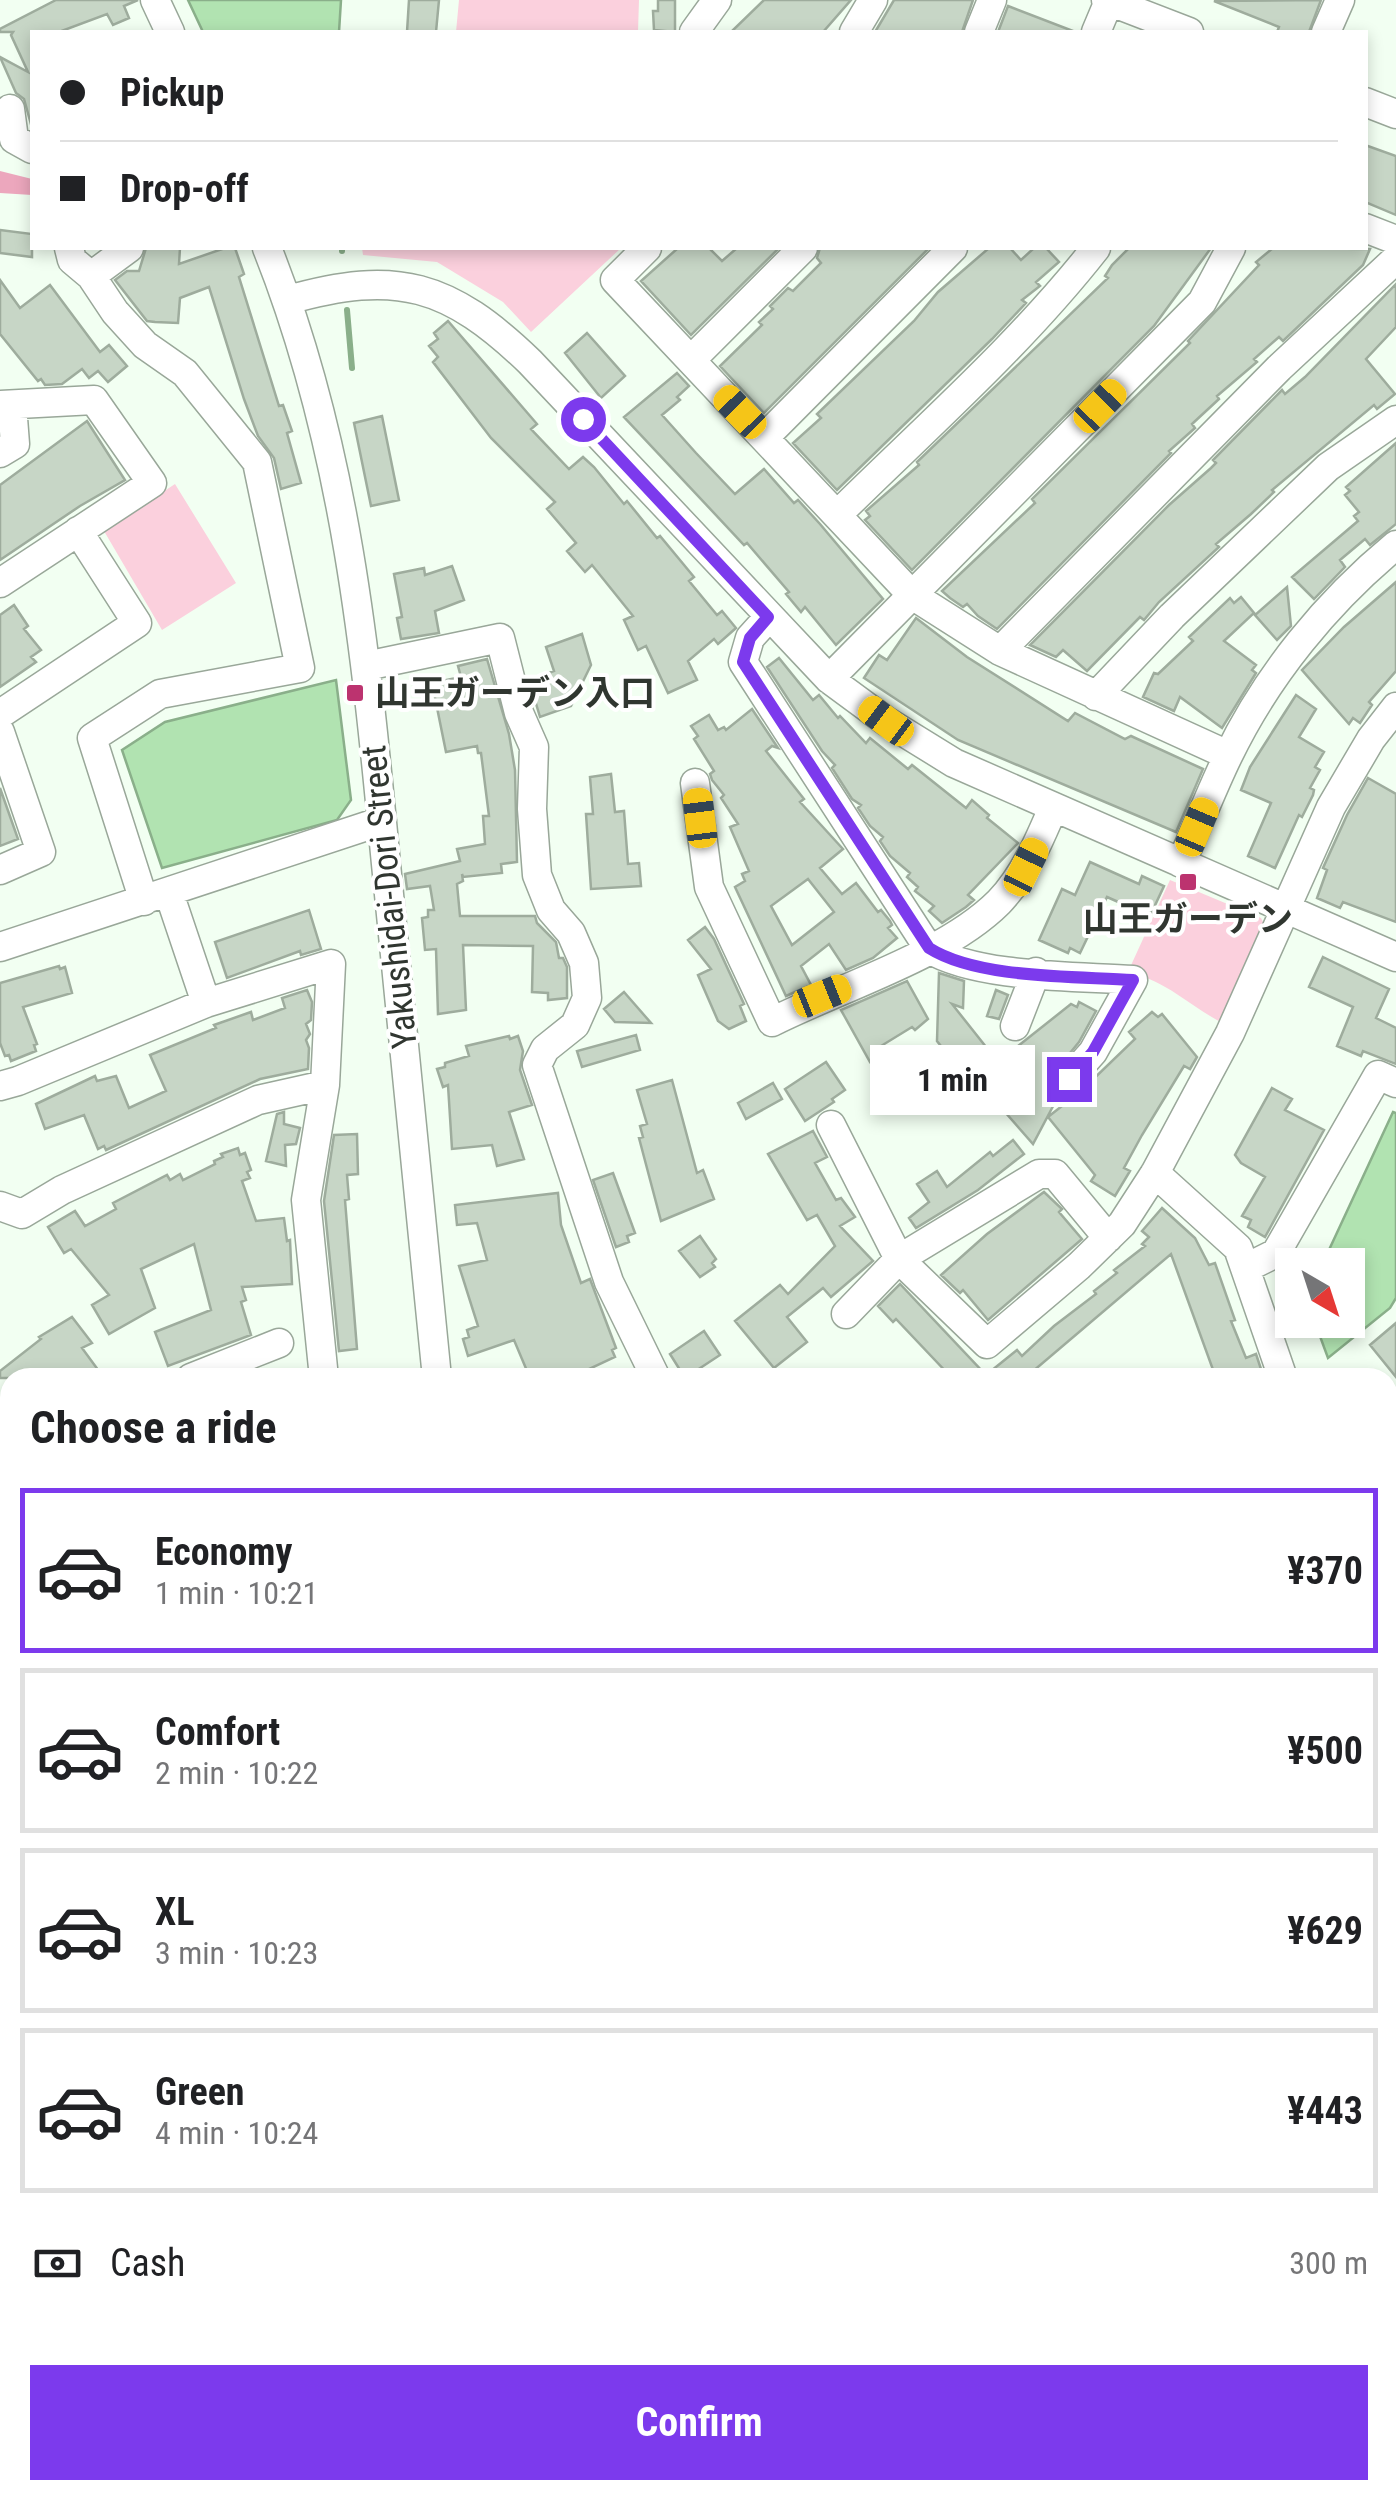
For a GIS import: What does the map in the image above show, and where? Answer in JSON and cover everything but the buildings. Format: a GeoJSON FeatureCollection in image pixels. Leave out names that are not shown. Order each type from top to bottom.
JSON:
{"type":"FeatureCollection","features":[{"type":"Feature","properties":{"kind":"street"},"geometry":{"type":"LineString","coordinates":[[695,30],[717,0]]}},
{"type":"Feature","properties":{"kind":"street"},"geometry":{"type":"LineString","coordinates":[[855,30],[873,0]]}},
{"type":"Feature","properties":{"kind":"street"},"geometry":{"type":"LineString","coordinates":[[980,30],[992,0]]}},
{"type":"Feature","properties":{"kind":"street"},"geometry":{"type":"LineString","coordinates":[[1327,30],[1340,0]]}},
{"type":"Feature","properties":{"kind":"street"},"geometry":{"type":"LineString","coordinates":[[1097,30],[1107,1],[1184,30]]}},
{"type":"Feature","properties":{"kind":"street"},"geometry":{"type":"LineString","coordinates":[[1368,103],[1396,114]]}},
{"type":"Feature","properties":{"kind":"street"},"geometry":{"type":"LineString","coordinates":[[10,110],[14,139],[30,148]]}},
{"type":"Feature","properties":{"kind":"street"},"geometry":{"type":"LineString","coordinates":[[1368,229],[1396,240]]}},
{"type":"Feature","properties":{"kind":"street"},"geometry":{"type":"LineString","coordinates":[[69,250],[72,260],[92,276],[115,312],[145,345],[185,374],[257,462],[300,668],[160,694],[92,738],[157,897],[206,1003]]}},
{"type":"Feature","properties":{"kind":"street"},"geometry":{"type":"LineString","coordinates":[[92,276],[126,250]]}},
{"type":"Feature","properties":{"kind":"street","name":"Yakushidai-Dori Street"},"geometry":{"type":"LineString","coordinates":[[267,250],[288,300],[324,426],[345,519],[366,666],[437,1368]]}},
{"type":"Feature","properties":{"kind":"street"},"geometry":{"type":"LineString","coordinates":[[645,250],[615,280],[912,595],[1000,651],[1228,755]]}},
{"type":"Feature","properties":{"kind":"street"},"geometry":{"type":"LineString","coordinates":[[691,360],[801,250]]}},
{"type":"Feature","properties":{"kind":"street"},"geometry":{"type":"LineString","coordinates":[[764,438],[951,250]]}},
{"type":"Feature","properties":{"kind":"street"},"geometry":{"type":"LineString","coordinates":[[837,514],[988,366],[1071,280],[1094,250]]}},
{"type":"Feature","properties":{"kind":"street"},"geometry":{"type":"LineString","coordinates":[[829,678],[1202,302],[1230,250]]}},
{"type":"Feature","properties":{"kind":"street"},"geometry":{"type":"LineString","coordinates":[[1000,651],[1278,368],[1396,259]]}},
{"type":"Feature","properties":{"kind":"street"},"geometry":{"type":"LineString","coordinates":[[288,300],[332,288],[372,284],[420,291],[463,306],[492,326],[530,362],[829,678],[886,721],[954,763],[1396,957]]}},
{"type":"Feature","properties":{"kind":"street"},"geometry":{"type":"LineString","coordinates":[[0,454],[15,444],[6,405],[94,400],[152,483],[0,583]]}},
{"type":"Feature","properties":{"kind":"street"},"geometry":{"type":"LineString","coordinates":[[1096,696],[1172,616],[1328,467],[1396,420]]}},
{"type":"Feature","properties":{"kind":"street"},"geometry":{"type":"LineString","coordinates":[[0,714],[137,624],[78,531]]}},
{"type":"Feature","properties":{"kind":"street"},"geometry":{"type":"LineString","coordinates":[[1181,863],[1228,755],[1289,656],[1328,610],[1396,545]]}},
{"type":"Feature","properties":{"kind":"street"},"geometry":{"type":"LineString","coordinates":[[768,617],[750,638],[743,662],[929,948],[947,960],[984,968],[1133,980],[1093,1052],[1069,1079]]}},
{"type":"Feature","properties":{"kind":"street"},"geometry":{"type":"LineString","coordinates":[[366,666],[500,638],[519,712],[534,747],[532,810],[537,875],[552,910],[571,933],[584,964],[587,998],[575,1026],[545,1049],[536,1065],[609,1282],[651,1368]]}},
{"type":"Feature","properties":{"kind":"street"},"geometry":{"type":"LineString","coordinates":[[831,1126],[899,1259],[986,1344],[1122,1224],[1230,1033],[1350,772],[1396,707]]}},
{"type":"Feature","properties":{"kind":"street"},"geometry":{"type":"LineString","coordinates":[[0,732],[41,852],[0,870]]}},
{"type":"Feature","properties":{"kind":"street"},"geometry":{"type":"LineString","coordinates":[[696,783],[709,887],[772,1022],[965,929],[999,902],[1026,867],[1053,808]]}},
{"type":"Feature","properties":{"kind":"street"},"geometry":{"type":"LineString","coordinates":[[0,947],[382,821]]}},
{"type":"Feature","properties":{"kind":"street"},"geometry":{"type":"LineString","coordinates":[[0,1086],[18,1082],[206,1003],[330,964],[325,1085],[306,1200],[323,1368]]}},
{"type":"Feature","properties":{"kind":"street"},"geometry":{"type":"LineString","coordinates":[[1016,1026],[1036,972]]}},
{"type":"Feature","properties":{"kind":"street"},"geometry":{"type":"LineString","coordinates":[[1246,1268],[1276,1254],[1378,1075],[1396,1083]]}},
{"type":"Feature","properties":{"kind":"street"},"geometry":{"type":"LineString","coordinates":[[0,1206],[22,1214],[62,1190],[258,1100],[325,1085]]}},
{"type":"Feature","properties":{"kind":"street"},"geometry":{"type":"LineString","coordinates":[[1154,1173],[1238,1248],[1280,1368]]}},
{"type":"Feature","properties":{"kind":"street"},"geometry":{"type":"LineString","coordinates":[[846,1314],[899,1259],[1039,1174],[1055,1174],[1108,1238]]}},
{"type":"Feature","properties":{"kind":"street"},"geometry":{"type":"LineString","coordinates":[[215,1368],[279,1343]]}},
{"type":"Feature","properties":{"kind":"shaded area"},"geometry":{"type":"Polygon","coordinates":[[[188,0],[341,0],[339,30],[202,30],[188,0]]]}},
{"type":"Feature","properties":{"kind":"shaded area"},"geometry":{"type":"Polygon","coordinates":[[[459,0],[639,0],[638,30],[456,30],[459,0]]]}},
{"type":"Feature","properties":{"kind":"shaded area"},"geometry":{"type":"Polygon","coordinates":[[[0,171],[30,178],[30,195],[0,193],[0,171]]]}},
{"type":"Feature","properties":{"kind":"shaded area"},"geometry":{"type":"Polygon","coordinates":[[[362,250],[619,250],[531,332],[503,302],[437,262],[363,255],[362,250]]]}},
{"type":"Feature","properties":{"kind":"shaded area"},"geometry":{"type":"Polygon","coordinates":[[[175,484],[236,583],[162,630],[104,531],[175,484]]]}},
{"type":"Feature","properties":{"kind":"shaded area"},"geometry":{"type":"Polygon","coordinates":[[[336,680],[351,800],[337,820],[162,868],[122,750],[165,722],[336,680]]]}},
{"type":"Feature","properties":{"kind":"shaded area"},"geometry":{"type":"Polygon","coordinates":[[[1170,880],[1261,918],[1266,928],[1223,1023],[1164,986],[1127,974],[1170,880]]]}},
{"type":"Feature","properties":{"kind":"shaded area"},"geometry":{"type":"Polygon","coordinates":[[[1393,1112],[1396,1113],[1396,1298],[1365,1328],[1365,1248],[1330,1248],[1393,1112]]]}},
{"type":"Feature","properties":{"kind":"shaded area"},"geometry":{"type":"Polygon","coordinates":[[[1321,1338],[1353,1338],[1328,1358],[1321,1338]]]}},
{"type":"Feature","properties":{"kind":"waterway"},"geometry":{"type":"LineString","coordinates":[[347,310],[352,368]]}},
{"type":"Feature","properties":{"kind":"place","name":"山王ガーデン入口"},"geometry":{"type":"Point","coordinates":[355,693]}},
{"type":"Feature","properties":{"kind":"place","name":"山王ガーデン"},"geometry":{"type":"Point","coordinates":[1188,882]}},
{"type":"Feature","properties":{"kind":"route"},"geometry":{"type":"LineString","coordinates":[[583,419],[768,617],[750,638],[743,662],[929,948],[947,960],[984,968],[1133,980],[1093,1052],[1069,1079]]}}]}
